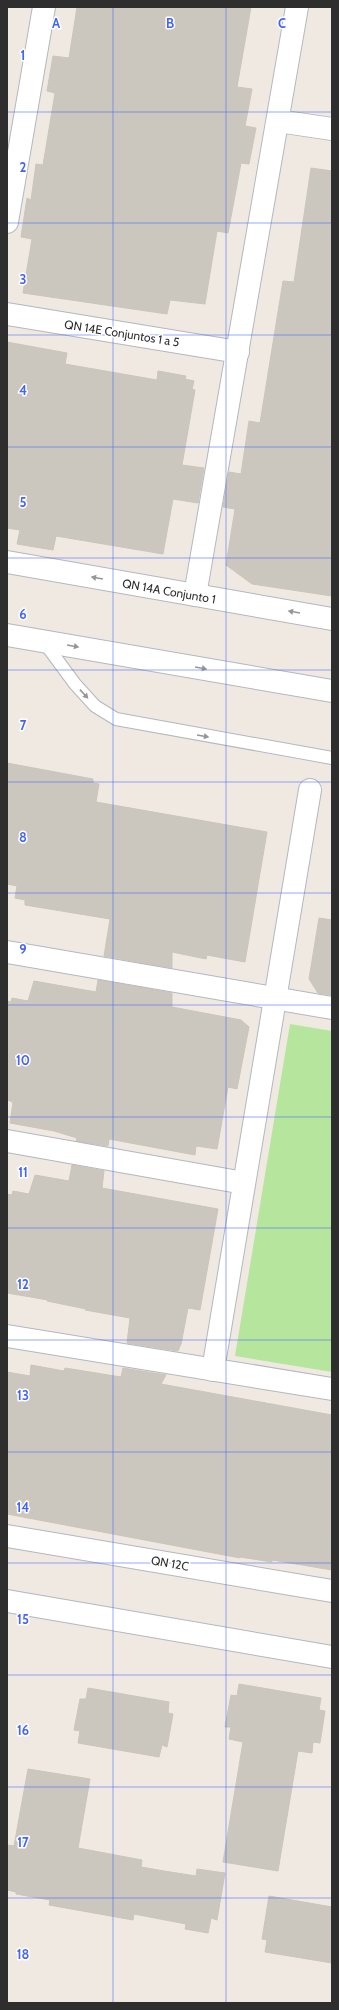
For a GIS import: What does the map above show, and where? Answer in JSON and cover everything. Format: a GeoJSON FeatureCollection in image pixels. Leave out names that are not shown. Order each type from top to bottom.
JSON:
{"type":"FeatureCollection","features":[{"type":"Feature","properties":{"kind":"street"},"geometry":{"type":"LineString","coordinates":[[7,222],[44,7]]}},
{"type":"Feature","properties":{"kind":"street"},"geometry":{"type":"LineString","coordinates":[[195,595],[297,7]]}},
{"type":"Feature","properties":{"kind":"street"},"geometry":{"type":"LineString","coordinates":[[278,121],[332,129]]}},
{"type":"Feature","properties":{"kind":"street","name":"QN 14E Conjuntos 1 a 5"},"geometry":{"type":"LineString","coordinates":[[7,314],[238,352]]}},
{"type":"Feature","properties":{"kind":"street","name":"QN 14A Conjunto 1"},"geometry":{"type":"LineString","coordinates":[[7,562],[332,619]]}},
{"type":"Feature","properties":{"kind":"street"},"geometry":{"type":"LineString","coordinates":[[7,635],[332,691]]}},
{"type":"Feature","properties":{"kind":"street"},"geometry":{"type":"LineString","coordinates":[[213,1370],[310,790]]}},
{"type":"Feature","properties":{"kind":"street"},"geometry":{"type":"LineString","coordinates":[[7,952],[332,1008]]}},
{"type":"Feature","properties":{"kind":"street"},"geometry":{"type":"LineString","coordinates":[[7,1141],[244,1184]]}},
{"type":"Feature","properties":{"kind":"street"},"geometry":{"type":"LineString","coordinates":[[7,1336],[332,1389]]}},
{"type":"Feature","properties":{"kind":"street","name":"QN 12C"},"geometry":{"type":"LineString","coordinates":[[7,1536],[332,1591]]}},
{"type":"Feature","properties":{"kind":"street"},"geometry":{"type":"LineString","coordinates":[[7,1601],[332,1657]]}},
{"type":"Feature","properties":{"kind":"lane"},"geometry":{"type":"LineString","coordinates":[[43,641],[75,684],[95,706],[116,719],[332,758]]}},
{"type":"Feature","properties":{"kind":"green space"},"geometry":{"type":"Polygon","coordinates":[[[290,1024],[332,1031],[332,1372],[235,1356],[290,1024]]]}},
{"type":"Feature","properties":{"kind":"building"},"geometry":{"type":"Polygon","coordinates":[[[77,7],[251,7],[237,87],[252,89],[245,126],[256,128],[249,164],[241,163],[228,233],[217,231],[205,304],[170,300],[167,314],[23,293],[32,239],[21,237],[27,198],[31,200],[36,164],[43,165],[55,93],[47,91],[53,56],[69,58],[77,7]]]}},
{"type":"Feature","properties":{"kind":"building"},"geometry":{"type":"Polygon","coordinates":[[[311,168],[332,171],[332,596],[252,584],[226,565],[235,509],[223,507],[229,472],[241,474],[249,421],[260,423],[283,281],[294,282],[311,168]]]}},
{"type":"Feature","properties":{"kind":"building"},"geometry":{"type":"Polygon","coordinates":[[[7,342],[67,353],[65,364],[157,380],[158,371],[186,376],[185,379],[194,381],[192,389],[195,390],[182,465],[204,468],[198,503],[173,499],[163,554],[56,536],[53,550],[17,544],[20,530],[7,528],[7,342]]]}},
{"type":"Feature","properties":{"kind":"building"},"geometry":{"type":"Polygon","coordinates":[[[7,763],[93,779],[93,783],[99,784],[96,802],[267,832],[245,962],[207,955],[206,959],[172,952],[172,968],[104,956],[110,919],[25,905],[25,900],[15,898],[17,886],[7,884],[7,763]]]}},
{"type":"Feature","properties":{"kind":"building"},"geometry":{"type":"Polygon","coordinates":[[[319,918],[332,920],[332,995],[318,993],[309,979],[319,918]]]}},
{"type":"Feature","properties":{"kind":"building"},"geometry":{"type":"Polygon","coordinates":[[[98,980],[172,993],[172,1007],[241,1020],[249,1027],[237,1089],[228,1087],[217,1149],[196,1146],[195,1155],[109,1139],[108,1146],[76,1141],[77,1138],[54,1131],[10,1123],[13,1102],[7,1100],[7,1001],[11,1002],[12,998],[28,1001],[34,981],[96,992],[98,980]]]}},
{"type":"Feature","properties":{"kind":"building"},"geometry":{"type":"Polygon","coordinates":[[[72,1165],[104,1171],[102,1188],[218,1209],[200,1310],[188,1308],[181,1344],[178,1351],[127,1343],[130,1318],[85,1310],[86,1309],[47,1301],[48,1300],[7,1293],[7,1194],[12,1195],[13,1191],[29,1194],[35,1175],[69,1181],[72,1165]]]}},
{"type":"Feature","properties":{"kind":"building"},"geometry":{"type":"Polygon","coordinates":[[[31,1365],[64,1371],[65,1368],[121,1377],[123,1368],[166,1375],[161,1384],[332,1415],[332,1570],[272,1560],[272,1562],[240,1558],[7,1514],[7,1372],[30,1376],[31,1365]]]}},
{"type":"Feature","properties":{"kind":"building"},"geometry":{"type":"Polygon","coordinates":[[[239,1684],[321,1698],[319,1710],[325,1711],[320,1743],[313,1742],[312,1753],[298,1751],[278,1871],[223,1862],[243,1742],[229,1739],[231,1727],[225,1727],[231,1695],[237,1696],[239,1684]]]}},
{"type":"Feature","properties":{"kind":"building"},"geometry":{"type":"Polygon","coordinates":[[[88,1688],[169,1702],[168,1713],[173,1714],[167,1747],[162,1745],[159,1757],[78,1743],[80,1731],[74,1730],[80,1699],[86,1699],[88,1688]]]}},
{"type":"Feature","properties":{"kind":"building"},"geometry":{"type":"Polygon","coordinates":[[[28,1769],[90,1779],[78,1848],[142,1860],[141,1867],[164,1871],[196,1876],[197,1869],[225,1873],[217,1920],[211,1918],[208,1933],[185,1929],[186,1924],[134,1914],[133,1920],[49,1905],[50,1900],[16,1894],[16,1892],[7,1890],[7,1845],[14,1846],[28,1769]]]}},
{"type":"Feature","properties":{"kind":"building"},"geometry":{"type":"Polygon","coordinates":[[[269,1896],[332,1907],[332,1963],[265,1952],[267,1940],[262,1939],[269,1896]]]}}]}
